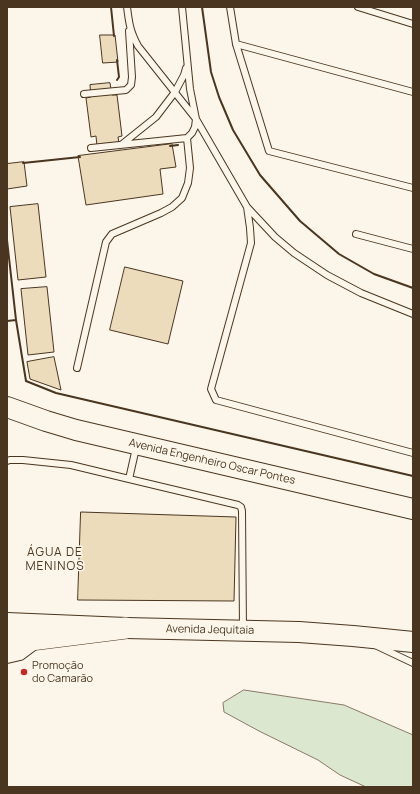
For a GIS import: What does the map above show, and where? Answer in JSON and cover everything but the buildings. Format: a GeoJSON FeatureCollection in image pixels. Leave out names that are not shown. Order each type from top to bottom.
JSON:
{"type":"FeatureCollection","features":[{"type":"Feature","properties":{"kind":"highway"},"geometry":{"type":"LineString","coordinates":[[7,644],[126,628]]}},
{"type":"Feature","properties":{"kind":"main road","name":"Avenida Engenheiro Oscar Pontes"},"geometry":{"type":"LineString","coordinates":[[9,408],[76,430],[409,507]]}},
{"type":"Feature","properties":{"kind":"main road","name":"Avenida Jequitaia"},"geometry":{"type":"LineString","coordinates":[[7,623],[126,628],[299,632],[413,642]]}},
{"type":"Feature","properties":{"kind":"street"},"geometry":{"type":"LineString","coordinates":[[7,657],[20,654],[40,639]]}},
{"type":"Feature","properties":{"kind":"lane"},"geometry":{"type":"LineString","coordinates":[[84,94],[126,90],[131,85],[132,77],[127,7]]}},
{"type":"Feature","properties":{"kind":"lane"},"geometry":{"type":"LineString","coordinates":[[91,148],[187,138],[192,133],[195,127],[196,119],[190,89],[182,7]]}},
{"type":"Feature","properties":{"kind":"lane"},"geometry":{"type":"LineString","coordinates":[[230,7],[236,44],[270,151],[413,188]]}},
{"type":"Feature","properties":{"kind":"lane"},"geometry":{"type":"LineString","coordinates":[[358,7],[413,24]]}},
{"type":"Feature","properties":{"kind":"lane"},"geometry":{"type":"LineString","coordinates":[[129,23],[138,46],[196,119],[247,207],[275,237],[294,253],[327,275],[361,293],[413,314]]}},
{"type":"Feature","properties":{"kind":"lane"},"geometry":{"type":"LineString","coordinates":[[236,44],[413,92]]}},
{"type":"Feature","properties":{"kind":"lane"},"geometry":{"type":"LineString","coordinates":[[120,145],[156,116],[175,92],[184,75],[187,64]]}},
{"type":"Feature","properties":{"kind":"lane"},"geometry":{"type":"LineString","coordinates":[[77,368],[106,242],[112,234],[161,213],[172,207],[182,198],[188,183],[190,168],[187,138]]}},
{"type":"Feature","properties":{"kind":"lane"},"geometry":{"type":"LineString","coordinates":[[247,207],[250,228],[250,243],[211,389],[216,400],[413,453]]}},
{"type":"Feature","properties":{"kind":"lane"},"geometry":{"type":"LineString","coordinates":[[356,234],[413,249]]}},
{"type":"Feature","properties":{"kind":"lane"},"geometry":{"type":"LineString","coordinates":[[129,479],[137,444]]}},
{"type":"Feature","properties":{"kind":"lane"},"geometry":{"type":"LineString","coordinates":[[7,461],[23,460],[71,465],[238,505],[241,507],[243,630]]}},
{"type":"Feature","properties":{"kind":"lane"},"geometry":{"type":"LineString","coordinates":[[353,636],[413,663]]}},
{"type":"Feature","properties":{"kind":"green space"},"geometry":{"type":"Polygon","coordinates":[[[244,690],[344,705],[413,735],[413,787],[366,787],[340,775],[318,760],[224,712],[223,703],[244,690]]]}},
{"type":"Feature","properties":{"kind":"wall"},"geometry":{"type":"LineString","coordinates":[[111,7],[114,36]]}},
{"type":"Feature","properties":{"kind":"wall"},"geometry":{"type":"LineString","coordinates":[[202,7],[211,72],[219,97],[233,130],[260,175],[300,221],[339,254],[374,274],[413,288]]}},
{"type":"Feature","properties":{"kind":"wall"},"geometry":{"type":"LineString","coordinates":[[117,60],[119,77],[117,80]]}},
{"type":"Feature","properties":{"kind":"wall"},"geometry":{"type":"LineString","coordinates":[[170,146],[178,145]]}},
{"type":"Feature","properties":{"kind":"wall"},"geometry":{"type":"LineString","coordinates":[[23,163],[80,157]]}},
{"type":"Feature","properties":{"kind":"wall"},"geometry":{"type":"LineString","coordinates":[[7,240],[16,320]]}},
{"type":"Feature","properties":{"kind":"wall"},"geometry":{"type":"LineString","coordinates":[[7,321],[16,320],[26,381],[56,393],[413,476]]}},
{"type":"Feature","properties":{"kind":"place","name":"Promoção do Camarão"},"geometry":{"type":"Point","coordinates":[24,672]}},
{"type":"Feature","properties":{"kind":"district","name":"ÁGUA DE MENINOS"},"geometry":{"type":"Point","coordinates":[55,560]}}]}
